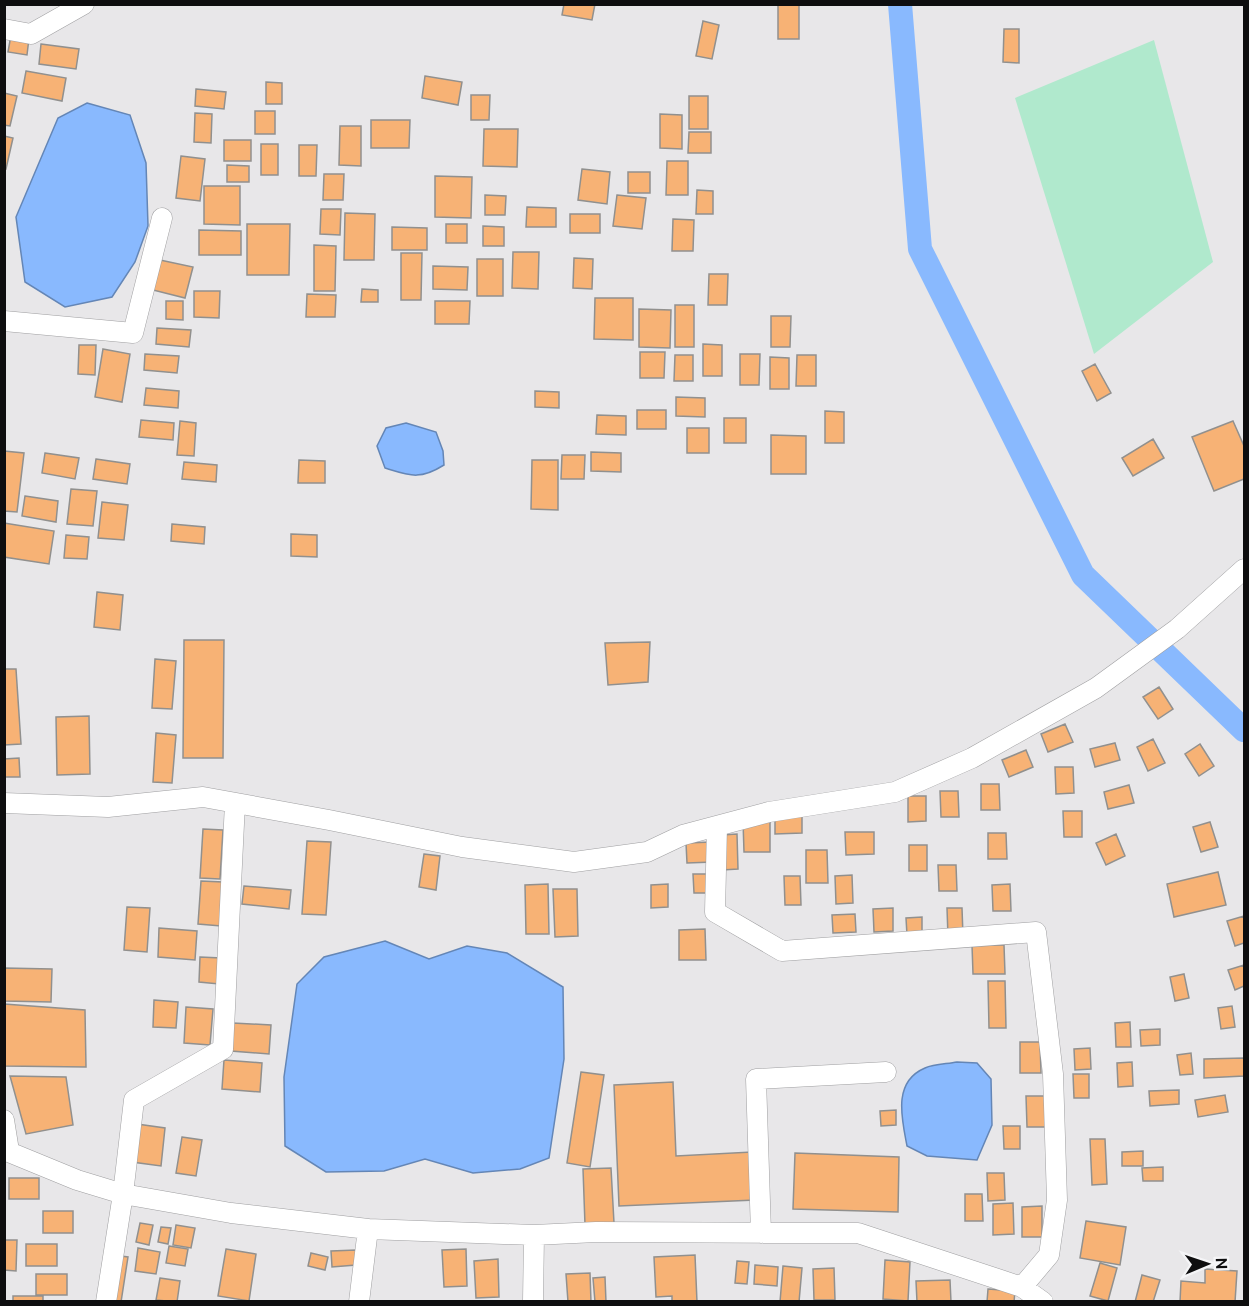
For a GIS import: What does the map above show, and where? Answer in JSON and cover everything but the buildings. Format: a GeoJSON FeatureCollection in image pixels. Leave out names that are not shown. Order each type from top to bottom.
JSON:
{"type":"FeatureCollection","features":[{"type":"Feature","properties":{"kind":"street"},"geometry":{"type":"LineString","coordinates":[[4,29],[31,34],[84,4]]}},
{"type":"Feature","properties":{"kind":"street"},"geometry":{"type":"LineString","coordinates":[[4,321],[133,333],[162,218]]}},
{"type":"Feature","properties":{"kind":"street"},"geometry":{"type":"LineString","coordinates":[[4,803],[108,807],[203,797],[462,847],[574,862],[647,852],[683,835],[769,812],[895,792],[972,758],[1096,688],[1177,629],[1245,569]]}},
{"type":"Feature","properties":{"kind":"street"},"geometry":{"type":"LineString","coordinates":[[106,1302],[123,1194],[134,1100],[223,1049],[235,802]]}},
{"type":"Feature","properties":{"kind":"street"},"geometry":{"type":"LineString","coordinates":[[717,826],[715,912],[782,951],[1036,932],[1053,1074],[1057,1200],[1048,1255],[1022,1287]]}},
{"type":"Feature","properties":{"kind":"street"},"geometry":{"type":"LineString","coordinates":[[762,1233],[756,1079],[886,1072]]}},
{"type":"Feature","properties":{"kind":"street"},"geometry":{"type":"LineString","coordinates":[[4,1120],[7,1150],[77,1180],[123,1194],[231,1213],[368,1229],[534,1235],[596,1232],[858,1233],[1022,1287],[1043,1302]]}},
{"type":"Feature","properties":{"kind":"street"},"geometry":{"type":"LineString","coordinates":[[359,1302],[368,1229]]}},
{"type":"Feature","properties":{"kind":"street"},"geometry":{"type":"LineString","coordinates":[[533,1302],[534,1235]]}},
{"type":"Feature","properties":{"kind":"green space"},"geometry":{"type":"Polygon","coordinates":[[[1154,40],[1213,262],[1094,354],[1015,98],[1154,40]]]}},
{"type":"Feature","properties":{"kind":"water"},"geometry":{"type":"Polygon","coordinates":[[[87,103],[130,115],[146,163],[148,226],[135,262],[112,297],[65,307],[25,282],[16,217],[58,118],[87,103]]]}},
{"type":"Feature","properties":{"kind":"water"},"geometry":{"type":"Polygon","coordinates":[[[406,423],[436,432],[443,451],[444,465],[422,475],[385,468],[377,446],[386,428],[406,423]]]}},
{"type":"Feature","properties":{"kind":"water"},"geometry":{"type":"Polygon","coordinates":[[[385,941],[429,959],[467,946],[507,953],[563,987],[564,1059],[549,1158],[520,1169],[473,1173],[425,1159],[384,1171],[326,1172],[285,1146],[284,1077],[297,984],[324,957],[385,941]]]}},
{"type":"Feature","properties":{"kind":"water"},"geometry":{"type":"Polygon","coordinates":[[[957,1062],[977,1063],[991,1079],[992,1125],[977,1160],[927,1156],[907,1146],[902,1102],[903,1092],[908,1082],[925,1068],[957,1062]]]}},
{"type":"Feature","properties":{"kind":"waterway"},"geometry":{"type":"LineString","coordinates":[[900,4],[920,249],[1083,575],[1244,730]]}}]}
